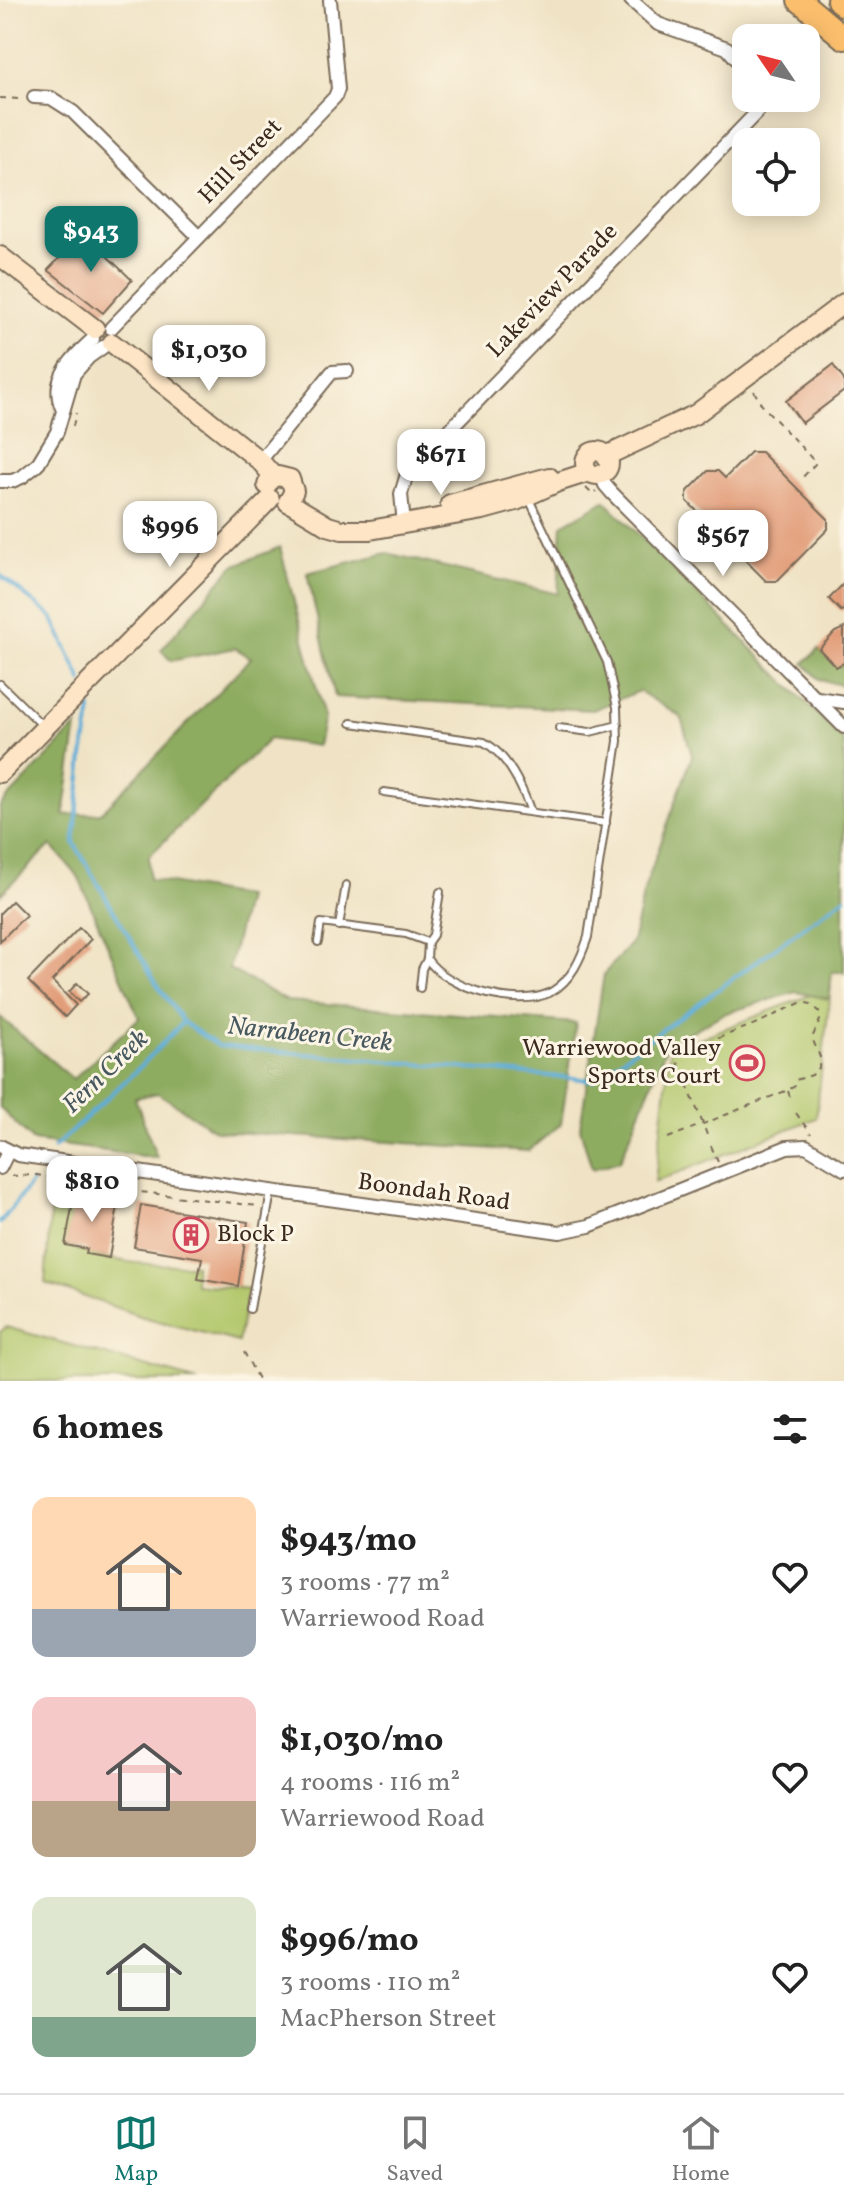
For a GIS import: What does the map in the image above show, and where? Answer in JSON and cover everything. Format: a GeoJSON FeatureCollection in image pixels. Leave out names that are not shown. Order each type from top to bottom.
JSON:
{"type":"FeatureCollection","features":[{"type":"Feature","properties":{"kind":"highway"},"geometry":{"type":"LineString","coordinates":[[799,0],[834,38]]}},
{"type":"Feature","properties":{"kind":"highway"},"geometry":{"type":"LineString","coordinates":[[838,0],[844,5]]}},
{"type":"Feature","properties":{"kind":"street","name":"Hill Street"},"geometry":{"type":"LineString","coordinates":[[0,481],[22,477],[37,465],[57,432],[62,408],[58,399],[61,378],[70,362],[102,337],[335,97],[338,89],[330,0]]}},
{"type":"Feature","properties":{"kind":"street"},"geometry":{"type":"LineString","coordinates":[[631,0],[658,24],[727,48],[732,54]]}},
{"type":"Feature","properties":{"kind":"street"},"geometry":{"type":"LineString","coordinates":[[34,97],[51,98],[73,112],[199,237]]}},
{"type":"Feature","properties":{"kind":"street","name":"Lakeview Parade"},"geometry":{"type":"LineString","coordinates":[[403,518],[401,494],[407,474],[757,112]]}},
{"type":"Feature","properties":{"kind":"street"},"geometry":{"type":"LineString","coordinates":[[0,256],[260,461],[274,477],[266,487],[336,517],[403,518],[483,510],[592,470]]}},
{"type":"Feature","properties":{"kind":"street"},"geometry":{"type":"LineString","coordinates":[[844,303],[696,414],[606,456],[602,452],[593,452],[586,459],[612,493],[844,727]]}},
{"type":"Feature","properties":{"kind":"street"},"geometry":{"type":"LineString","coordinates":[[260,461],[332,372],[347,371]]}},
{"type":"Feature","properties":{"kind":"street"},"geometry":{"type":"LineString","coordinates":[[403,518],[592,470]]}},
{"type":"Feature","properties":{"kind":"street"},"geometry":{"type":"LineString","coordinates":[[0,773],[101,670],[284,497]]}},
{"type":"Feature","properties":{"kind":"street"},"geometry":{"type":"LineString","coordinates":[[817,698],[844,702]]}},
{"type":"Feature","properties":{"kind":"street","name":"Boondah Road"},"geometry":{"type":"LineString","coordinates":[[3,1152],[560,1232],[589,1226],[787,1147],[806,1146],[844,1169]]}},
{"type":"Feature","properties":{"kind":"street"},"geometry":{"type":"LineString","coordinates":[[3,1152],[3,1172]]}},
{"type":"Feature","properties":{"kind":"lane"},"geometry":{"type":"LineString","coordinates":[[427,959],[444,977],[482,993],[538,997],[552,991],[570,976],[581,959],[588,937],[618,741],[617,707],[607,662],[527,496]]}},
{"type":"Feature","properties":{"kind":"lane"},"geometry":{"type":"LineString","coordinates":[[0,684],[45,728]]}},
{"type":"Feature","properties":{"kind":"lane"},"geometry":{"type":"LineString","coordinates":[[351,723],[484,742],[502,755],[531,812]]}},
{"type":"Feature","properties":{"kind":"lane"},"geometry":{"type":"LineString","coordinates":[[559,728],[590,732],[618,725]]}},
{"type":"Feature","properties":{"kind":"lane"},"geometry":{"type":"LineString","coordinates":[[384,792],[606,823]]}},
{"type":"Feature","properties":{"kind":"lane"},"geometry":{"type":"LineString","coordinates":[[339,926],[346,885]]}},
{"type":"Feature","properties":{"kind":"lane"},"geometry":{"type":"LineString","coordinates":[[420,988],[440,892]]}},
{"type":"Feature","properties":{"kind":"lane"},"geometry":{"type":"LineString","coordinates":[[318,942],[321,923],[406,934],[428,942]]}},
{"type":"Feature","properties":{"kind":"lane"},"geometry":{"type":"LineString","coordinates":[[250,1309],[271,1192]]}},
{"type":"Feature","properties":{"kind":"path"},"geometry":{"type":"LineString","coordinates":[[0,98],[34,97]]}},
{"type":"Feature","properties":{"kind":"path"},"geometry":{"type":"LineString","coordinates":[[753,390],[761,404],[816,463],[800,480]]}},
{"type":"Feature","properties":{"kind":"path"},"geometry":{"type":"LineString","coordinates":[[668,1138],[703,1124],[788,1090],[795,1086],[796,1080],[812,1075],[819,1068],[820,1057],[812,1038],[820,1020],[819,1011],[811,1004],[802,1002],[675,1055],[703,1124],[707,1135]]}},
{"type":"Feature","properties":{"kind":"path"},"geometry":{"type":"LineString","coordinates":[[788,1090],[791,1100]]}},
{"type":"Feature","properties":{"kind":"path"},"geometry":{"type":"LineString","coordinates":[[796,1113],[807,1131],[816,1138]]}},
{"type":"Feature","properties":{"kind":"path"},"geometry":{"type":"LineString","coordinates":[[711,1146],[718,1163]]}},
{"type":"Feature","properties":{"kind":"path"},"geometry":{"type":"LineString","coordinates":[[3,1172],[268,1207]]}},
{"type":"Feature","properties":{"kind":"path"},"geometry":{"type":"LineString","coordinates":[[244,1352],[259,1381]]}},
{"type":"Feature","properties":{"kind":"green space"},"geometry":{"type":"Polygon","coordinates":[[[605,501],[844,741],[844,972],[832,972],[829,999],[796,992],[723,1014],[667,1045],[620,1161],[592,1169],[580,1128],[604,974],[632,942],[645,887],[692,756],[681,717],[639,691],[593,710],[335,697],[307,573],[387,553],[558,594],[562,525],[605,501]]]}},
{"type":"Feature","properties":{"kind":"green space"},"geometry":{"type":"Polygon","coordinates":[[[280,547],[324,717],[318,746],[269,739],[149,856],[149,879],[246,897],[229,969],[287,1001],[576,1023],[561,1124],[528,1151],[216,1131],[158,1093],[135,1098],[157,1158],[33,1141],[0,1108],[0,1017],[73,1079],[139,1018],[78,876],[51,845],[0,895],[0,806],[77,726],[64,815],[101,813],[251,658],[235,648],[171,661],[161,650],[233,566],[280,547]]]}},
{"type":"Feature","properties":{"kind":"green space"},"geometry":{"type":"Polygon","coordinates":[[[819,649],[836,666],[844,664],[844,686],[819,679],[804,663],[819,649]]]}},
{"type":"Feature","properties":{"kind":"green space"},"geometry":{"type":"Polygon","coordinates":[[[831,987],[816,1118],[655,1182],[670,1050],[831,987]]]}},
{"type":"Feature","properties":{"kind":"green space"},"geometry":{"type":"Polygon","coordinates":[[[52,1191],[75,1192],[66,1245],[129,1262],[195,1265],[195,1284],[248,1289],[238,1342],[143,1317],[45,1283],[52,1191]]]}},
{"type":"Feature","properties":{"kind":"green space"},"geometry":{"type":"Polygon","coordinates":[[[6,1327],[198,1381],[0,1381],[0,1332],[6,1327]]]}},
{"type":"Feature","properties":{"kind":"building"},"geometry":{"type":"Polygon","coordinates":[[[83,233],[132,280],[103,313],[48,270],[83,233]]]}},
{"type":"Feature","properties":{"kind":"building"},"geometry":{"type":"Polygon","coordinates":[[[833,365],[844,380],[844,391],[802,423],[786,401],[833,365]]]}},
{"type":"Feature","properties":{"kind":"building"},"geometry":{"type":"Polygon","coordinates":[[[751,452],[761,452],[828,519],[828,529],[777,581],[766,581],[687,501],[687,492],[708,471],[718,471],[725,478],[751,452]]]}},
{"type":"Feature","properties":{"kind":"building"},"geometry":{"type":"Polygon","coordinates":[[[844,583],[844,610],[841,611],[829,599],[844,583]]]}},
{"type":"Feature","properties":{"kind":"building"},"geometry":{"type":"Polygon","coordinates":[[[844,628],[844,663],[836,667],[819,649],[835,632],[844,628]]]}},
{"type":"Feature","properties":{"kind":"building"},"geometry":{"type":"Polygon","coordinates":[[[12,901],[26,915],[0,941],[0,913],[12,901]]]}},
{"type":"Feature","properties":{"kind":"building"},"geometry":{"type":"Polygon","coordinates":[[[79,928],[91,939],[52,981],[76,1005],[65,1017],[28,981],[79,928]]]}},
{"type":"Feature","properties":{"kind":"building"},"geometry":{"type":"Polygon","coordinates":[[[77,983],[88,994],[79,1002],[69,992],[77,983]]]}},
{"type":"Feature","properties":{"kind":"building"},"geometry":{"type":"Polygon","coordinates":[[[75,1192],[119,1200],[109,1258],[86,1254],[87,1249],[65,1245],[75,1192]]]}},
{"type":"Feature","properties":{"kind":"building","name":"Block P"},"geometry":{"type":"Polygon","coordinates":[[[141,1205],[248,1222],[238,1286],[198,1279],[202,1258],[134,1247],[141,1205]]]}},
{"type":"Feature","properties":{"kind":"waterway","name":"Narrabeen Creek"},"geometry":{"type":"LineString","coordinates":[[0,575],[52,617],[82,681]]}},
{"type":"Feature","properties":{"kind":"waterway","name":"Narrabeen Creek"},"geometry":{"type":"LineString","coordinates":[[86,693],[91,710],[74,843],[155,981],[183,1022],[218,1046],[593,1080],[844,898]]}},
{"type":"Feature","properties":{"kind":"waterway","name":"Fern Creek"},"geometry":{"type":"LineString","coordinates":[[54,1148],[183,1022]]}},
{"type":"Feature","properties":{"kind":"waterway","name":"Fern Creek"},"geometry":{"type":"LineString","coordinates":[[0,1223],[32,1182]]}},
{"type":"Feature","properties":{"kind":"place","name":"Warriewood Valley Sports Court"},"geometry":{"type":"Point","coordinates":[747,1063]}},
{"type":"Feature","properties":{"kind":"place","name":"Block P"},"geometry":{"type":"Point","coordinates":[191,1235]}}]}
